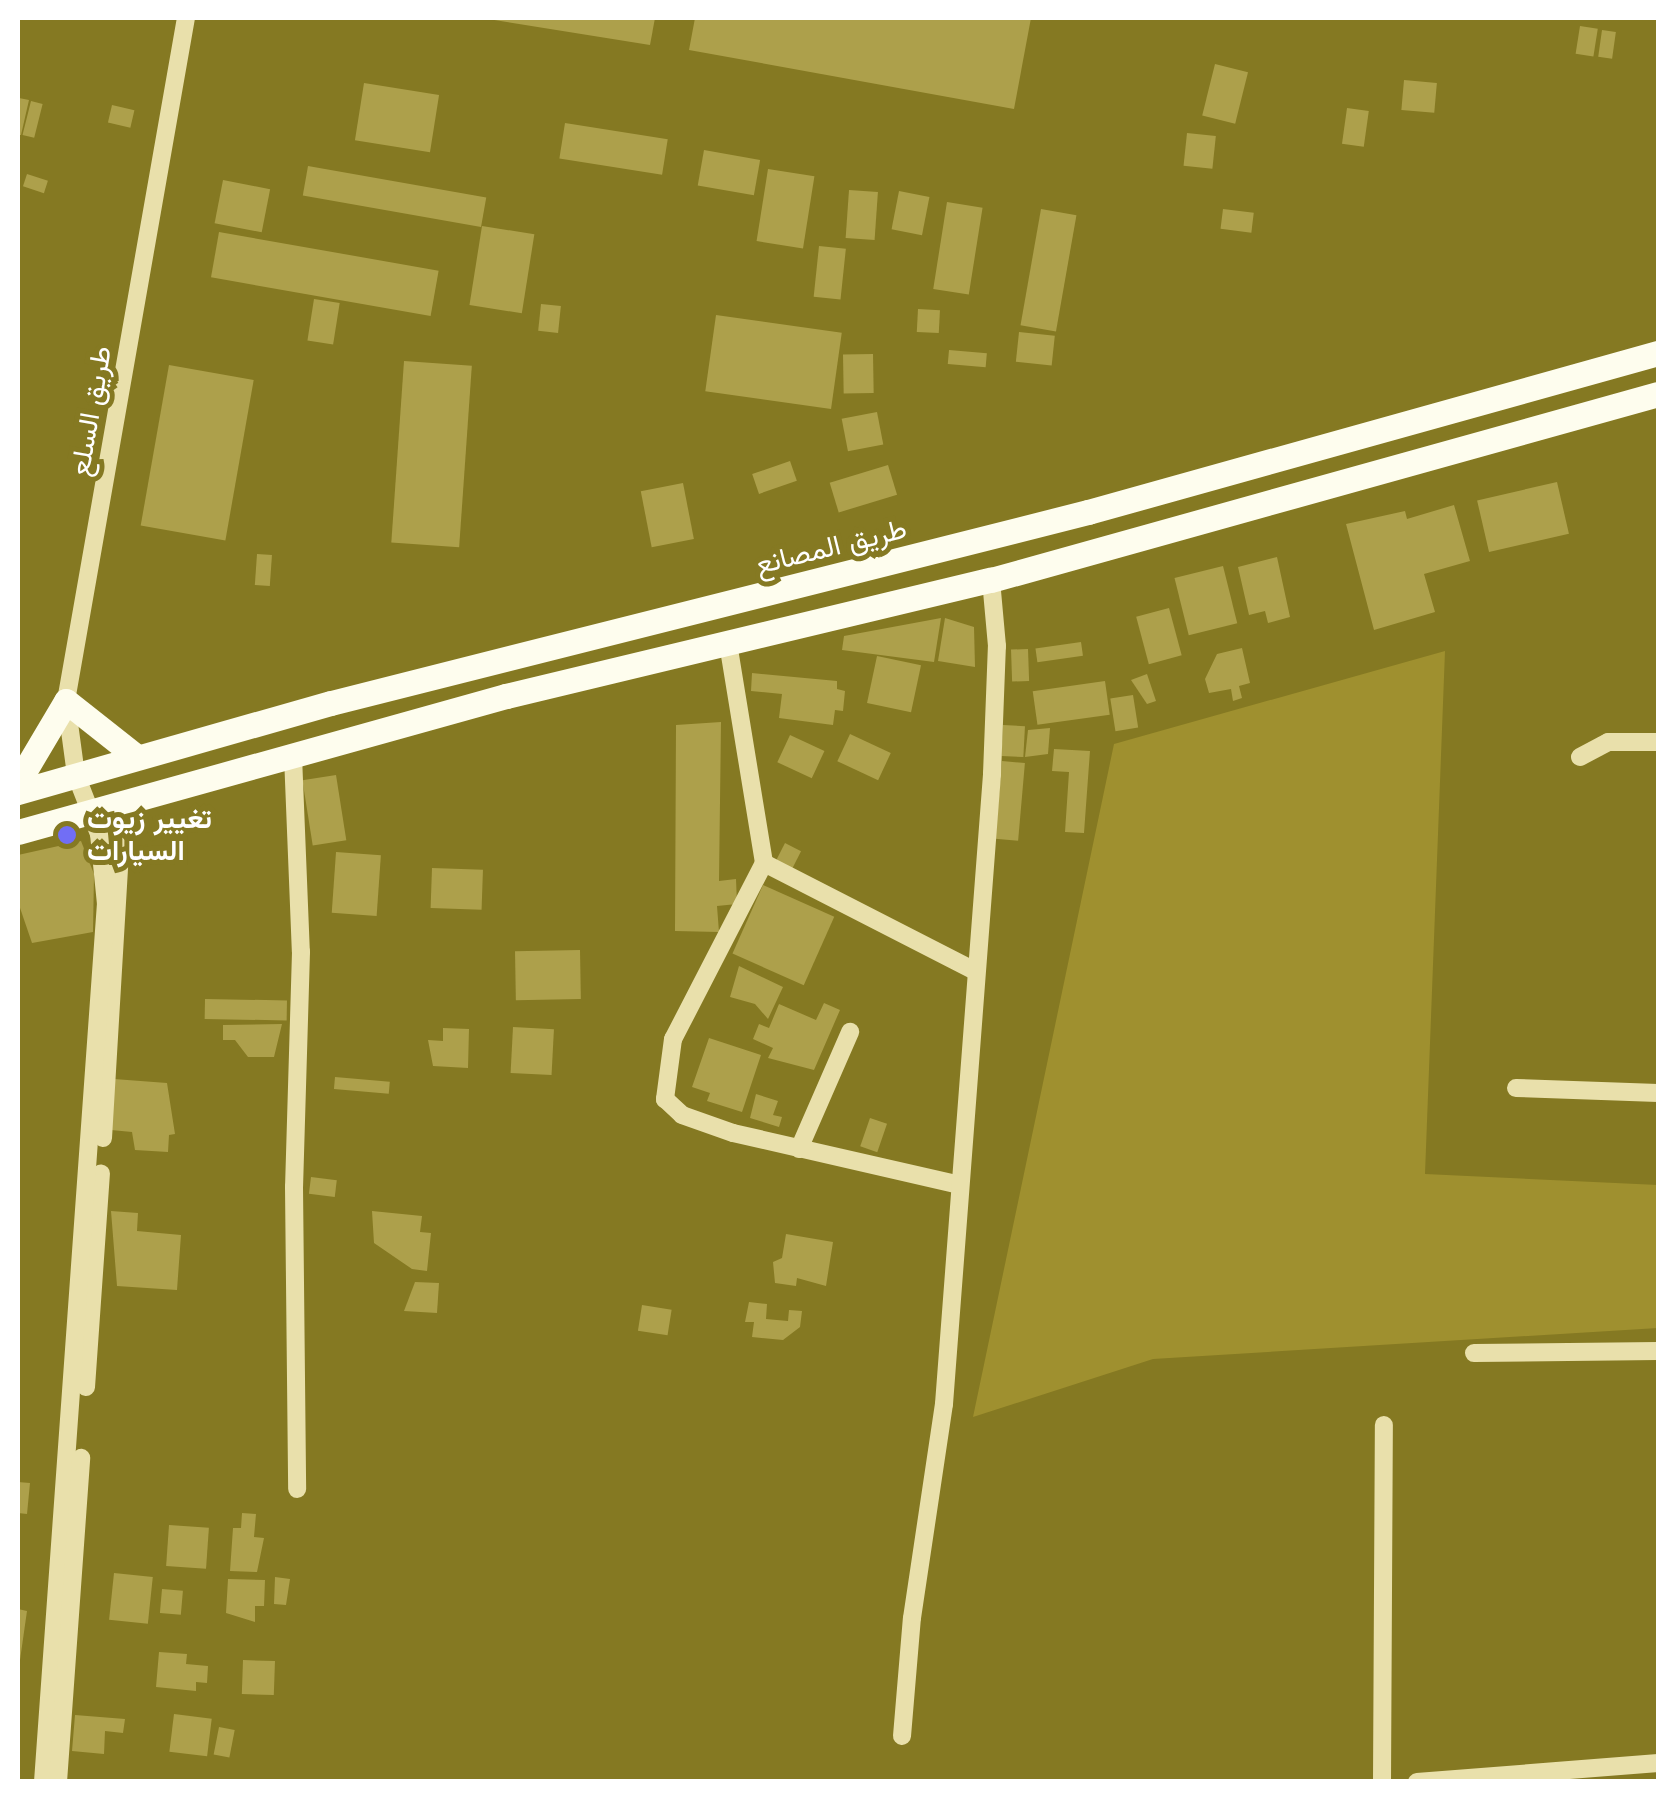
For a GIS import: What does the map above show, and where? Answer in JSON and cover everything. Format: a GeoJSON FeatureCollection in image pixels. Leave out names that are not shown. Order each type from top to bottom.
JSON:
{"type":"FeatureCollection","features":[{"type":"Feature","properties":{"kind":"main road","name":"طريق المصانع"},"geometry":{"type":"LineString","coordinates":[[18,792],[137,756],[1088,512],[1658,353]]}},
{"type":"Feature","properties":{"kind":"main road"},"geometry":{"type":"LineString","coordinates":[[1612,366],[1620,405]]}},
{"type":"Feature","properties":{"kind":"main road"},"geometry":{"type":"LineString","coordinates":[[18,832],[728,643],[991,580],[1658,394]]}},
{"type":"Feature","properties":{"kind":"main road"},"geometry":{"type":"LineString","coordinates":[[18,782],[66,701],[137,756]]}},
{"type":"Feature","properties":{"kind":"street","name":"طريق السلع"},"geometry":{"type":"LineString","coordinates":[[43,1782],[106,937],[102,848],[76,776],[66,701],[186,18]]}},
{"type":"Feature","properties":{"kind":"street"},"geometry":{"type":"LineString","coordinates":[[902,1736],[912,1618],[944,1404],[956,1184],[997,685],[991,580]]}},
{"type":"Feature","properties":{"kind":"street"},"geometry":{"type":"LineString","coordinates":[[728,643],[764,864],[680,1022],[662,1086],[682,1116],[799,1149],[956,1184]]}},
{"type":"Feature","properties":{"kind":"street"},"geometry":{"type":"LineString","coordinates":[[1580,757],[1608,742],[1658,742]]}},
{"type":"Feature","properties":{"kind":"street"},"geometry":{"type":"LineString","coordinates":[[293,756],[300,952],[294,1187],[297,1489]]}},
{"type":"Feature","properties":{"kind":"street"},"geometry":{"type":"LineString","coordinates":[[58,1782],[118,959],[123,803]]}},
{"type":"Feature","properties":{"kind":"street"},"geometry":{"type":"LineString","coordinates":[[764,864],[975,970]]}},
{"type":"Feature","properties":{"kind":"street"},"geometry":{"type":"LineString","coordinates":[[799,1149],[850,1032]]}},
{"type":"Feature","properties":{"kind":"street"},"geometry":{"type":"LineString","coordinates":[[1516,1088],[1658,1093]]}},
{"type":"Feature","properties":{"kind":"street"},"geometry":{"type":"LineString","coordinates":[[1474,1353],[1658,1352]]}},
{"type":"Feature","properties":{"kind":"street"},"geometry":{"type":"LineString","coordinates":[[1382,1782],[1384,1425]]}},
{"type":"Feature","properties":{"kind":"street"},"geometry":{"type":"LineString","coordinates":[[1418,1782],[1658,1764]]}},
{"type":"Feature","properties":{"kind":"shaded area"},"geometry":{"type":"Polygon","coordinates":[[[1445,651],[1425,1174],[1658,1185],[1658,1328],[1153,1359],[973,1417],[1114,744],[1445,651]]]}},
{"type":"Feature","properties":{"kind":"building"},"geometry":{"type":"Polygon","coordinates":[[[482,18],[655,18],[650,45],[482,18]]]}},
{"type":"Feature","properties":{"kind":"building"},"geometry":{"type":"Polygon","coordinates":[[[695,18],[1031,18],[1014,109],[689,50],[695,18]]]}},
{"type":"Feature","properties":{"kind":"building"},"geometry":{"type":"Polygon","coordinates":[[[1580,26],[1598,29],[1593,56],[1576,54],[1580,26]]]}},
{"type":"Feature","properties":{"kind":"building"},"geometry":{"type":"Polygon","coordinates":[[[1602,30],[1616,32],[1612,59],[1598,57],[1602,30]]]}},
{"type":"Feature","properties":{"kind":"building"},"geometry":{"type":"Polygon","coordinates":[[[1215,64],[1248,72],[1235,124],[1202,115],[1215,64]]]}},
{"type":"Feature","properties":{"kind":"building"},"geometry":{"type":"Polygon","coordinates":[[[1404,80],[1437,83],[1434,113],[1401,110],[1404,80]]]}},
{"type":"Feature","properties":{"kind":"building"},"geometry":{"type":"Polygon","coordinates":[[[364,83],[439,95],[430,152],[355,140],[364,83]]]}},
{"type":"Feature","properties":{"kind":"building"},"geometry":{"type":"Polygon","coordinates":[[[19,98],[29,100],[21,135],[18,135],[19,98]]]}},
{"type":"Feature","properties":{"kind":"building"},"geometry":{"type":"Polygon","coordinates":[[[31,101],[43,104],[34,138],[23,135],[31,101]]]}},
{"type":"Feature","properties":{"kind":"building"},"geometry":{"type":"Polygon","coordinates":[[[112,105],[134,110],[130,128],[108,123],[112,105]]]}},
{"type":"Feature","properties":{"kind":"building"},"geometry":{"type":"Polygon","coordinates":[[[1347,108],[1369,111],[1364,147],[1342,144],[1347,108]]]}},
{"type":"Feature","properties":{"kind":"building"},"geometry":{"type":"Polygon","coordinates":[[[565,123],[668,139],[662,175],[559,159],[565,123]]]}},
{"type":"Feature","properties":{"kind":"building"},"geometry":{"type":"Polygon","coordinates":[[[1187,133],[1216,136],[1212,169],[1184,166],[1187,133]]]}},
{"type":"Feature","properties":{"kind":"building"},"geometry":{"type":"Polygon","coordinates":[[[704,150],[760,160],[754,195],[698,185],[704,150]]]}},
{"type":"Feature","properties":{"kind":"building"},"geometry":{"type":"Polygon","coordinates":[[[308,166],[486,197],[481,227],[303,196],[308,166]]]}},
{"type":"Feature","properties":{"kind":"building"},"geometry":{"type":"Polygon","coordinates":[[[768,169],[814,176],[803,248],[757,241],[768,169]]]}},
{"type":"Feature","properties":{"kind":"building"},"geometry":{"type":"Polygon","coordinates":[[[27,174],[48,181],[44,193],[23,186],[27,174]]]}},
{"type":"Feature","properties":{"kind":"building"},"geometry":{"type":"Polygon","coordinates":[[[223,180],[270,189],[262,232],[215,223],[223,180]]]}},
{"type":"Feature","properties":{"kind":"building"},"geometry":{"type":"Polygon","coordinates":[[[849,190],[878,192],[875,240],[846,238],[849,190]]]}},
{"type":"Feature","properties":{"kind":"building"},"geometry":{"type":"Polygon","coordinates":[[[899,191],[929,197],[922,235],[892,229],[899,191]]]}},
{"type":"Feature","properties":{"kind":"building"},"geometry":{"type":"Polygon","coordinates":[[[947,202],[983,208],[969,295],[933,289],[947,202]]]}},
{"type":"Feature","properties":{"kind":"building"},"geometry":{"type":"Polygon","coordinates":[[[1041,209],[1076,215],[1056,331],[1021,325],[1041,209]]]}},
{"type":"Feature","properties":{"kind":"building"},"geometry":{"type":"Polygon","coordinates":[[[1223,209],[1254,213],[1251,233],[1221,229],[1223,209]]]}},
{"type":"Feature","properties":{"kind":"building"},"geometry":{"type":"Polygon","coordinates":[[[482,226],[534,234],[522,313],[469,305],[482,226]]]}},
{"type":"Feature","properties":{"kind":"building"},"geometry":{"type":"Polygon","coordinates":[[[219,232],[439,271],[431,316],[211,277],[219,232]]]}},
{"type":"Feature","properties":{"kind":"building"},"geometry":{"type":"Polygon","coordinates":[[[819,246],[846,249],[841,300],[814,297],[819,246]]]}},
{"type":"Feature","properties":{"kind":"building"},"geometry":{"type":"Polygon","coordinates":[[[314,299],[340,303],[333,345],[307,340],[314,299]]]}},
{"type":"Feature","properties":{"kind":"building"},"geometry":{"type":"Polygon","coordinates":[[[541,304],[561,306],[558,333],[538,331],[541,304]]]}},
{"type":"Feature","properties":{"kind":"building"},"geometry":{"type":"Polygon","coordinates":[[[918,309],[940,310],[939,333],[917,332],[918,309]]]}},
{"type":"Feature","properties":{"kind":"building"},"geometry":{"type":"Polygon","coordinates":[[[716,315],[842,333],[831,409],[705,391],[716,315]]]}},
{"type":"Feature","properties":{"kind":"building"},"geometry":{"type":"Polygon","coordinates":[[[1019,332],[1055,336],[1052,366],[1016,362],[1019,332]]]}},
{"type":"Feature","properties":{"kind":"building"},"geometry":{"type":"Polygon","coordinates":[[[949,350],[987,353],[986,367],[948,364],[949,350]]]}},
{"type":"Feature","properties":{"kind":"building"},"geometry":{"type":"Polygon","coordinates":[[[873,354],[874,393],[844,394],[843,355],[873,354]]]}},
{"type":"Feature","properties":{"kind":"building"},"geometry":{"type":"Polygon","coordinates":[[[404,361],[472,366],[459,547],[391,543],[404,361]]]}},
{"type":"Feature","properties":{"kind":"building"},"geometry":{"type":"Polygon","coordinates":[[[169,365],[254,380],[225,540],[141,526],[169,365]]]}},
{"type":"Feature","properties":{"kind":"building"},"geometry":{"type":"Polygon","coordinates":[[[877,412],[883,444],[848,451],[842,419],[877,412]]]}},
{"type":"Feature","properties":{"kind":"building"},"geometry":{"type":"Polygon","coordinates":[[[790,461],[797,481],[759,494],[752,474],[790,461]]]}},
{"type":"Feature","properties":{"kind":"building"},"geometry":{"type":"Polygon","coordinates":[[[888,465],[897,495],[839,512],[830,483],[888,465]]]}},
{"type":"Feature","properties":{"kind":"building"},"geometry":{"type":"Polygon","coordinates":[[[1557,482],[1569,534],[1489,552],[1477,500],[1557,482]]]}},
{"type":"Feature","properties":{"kind":"building"},"geometry":{"type":"Polygon","coordinates":[[[683,483],[694,539],[652,547],[641,491],[683,483]]]}},
{"type":"Feature","properties":{"kind":"building"},"geometry":{"type":"Polygon","coordinates":[[[1454,505],[1470,561],[1424,574],[1435,612],[1374,630],[1346,524],[1405,511],[1407,519],[1454,505]]]}},
{"type":"Feature","properties":{"kind":"building"},"geometry":{"type":"Polygon","coordinates":[[[257,554],[272,555],[270,586],[255,585],[257,554]]]}},
{"type":"Feature","properties":{"kind":"building"},"geometry":{"type":"Polygon","coordinates":[[[1277,557],[1290,617],[1268,623],[1265,611],[1249,615],[1238,567],[1277,557]]]}},
{"type":"Feature","properties":{"kind":"building"},"geometry":{"type":"Polygon","coordinates":[[[1223,566],[1237,623],[1189,635],[1174,578],[1223,566]]]}},
{"type":"Feature","properties":{"kind":"building"},"geometry":{"type":"Polygon","coordinates":[[[1169,608],[1182,655],[1149,664],[1136,617],[1169,608]]]}},
{"type":"Feature","properties":{"kind":"building"},"geometry":{"type":"Polygon","coordinates":[[[941,618],[934,662],[842,650],[844,636],[941,618]]]}},
{"type":"Feature","properties":{"kind":"building"},"geometry":{"type":"Polygon","coordinates":[[[945,618],[974,627],[975,667],[938,661],[945,618]]]}},
{"type":"Feature","properties":{"kind":"building"},"geometry":{"type":"Polygon","coordinates":[[[1081,642],[1083,656],[1037,662],[1035,648],[1081,642]]]}},
{"type":"Feature","properties":{"kind":"building"},"geometry":{"type":"Polygon","coordinates":[[[1242,648],[1250,683],[1239,686],[1242,698],[1233,701],[1231,689],[1209,693],[1205,679],[1217,654],[1242,648]]]}},
{"type":"Feature","properties":{"kind":"building"},"geometry":{"type":"Polygon","coordinates":[[[1028,649],[1029,681],[1012,682],[1011,650],[1028,649]]]}},
{"type":"Feature","properties":{"kind":"building"},"geometry":{"type":"Polygon","coordinates":[[[877,656],[921,665],[911,712],[867,703],[877,656]]]}},
{"type":"Feature","properties":{"kind":"building"},"geometry":{"type":"Polygon","coordinates":[[[752,673],[837,681],[837,689],[845,691],[843,711],[835,710],[833,725],[779,718],[782,694],[751,691],[752,673]]]}},
{"type":"Feature","properties":{"kind":"building"},"geometry":{"type":"Polygon","coordinates":[[[1147,674],[1156,701],[1147,704],[1131,680],[1147,674]]]}},
{"type":"Feature","properties":{"kind":"building"},"geometry":{"type":"Polygon","coordinates":[[[1105,681],[1110,715],[1037,725],[1033,691],[1105,681]]]}},
{"type":"Feature","properties":{"kind":"building"},"geometry":{"type":"Polygon","coordinates":[[[1133,695],[1138,728],[1115,731],[1110,699],[1133,695]]]}},
{"type":"Feature","properties":{"kind":"building"},"geometry":{"type":"Polygon","coordinates":[[[721,722],[719,881],[736,879],[737,904],[717,906],[719,932],[675,931],[676,725],[721,722]]]}},
{"type":"Feature","properties":{"kind":"building"},"geometry":{"type":"Polygon","coordinates":[[[1003,725],[1025,726],[1023,757],[1001,756],[1003,725]]]}},
{"type":"Feature","properties":{"kind":"building"},"geometry":{"type":"Polygon","coordinates":[[[1050,728],[1048,754],[1025,757],[1028,730],[1050,728]]]}},
{"type":"Feature","properties":{"kind":"building"},"geometry":{"type":"Polygon","coordinates":[[[850,734],[891,753],[878,780],[837,761],[850,734]]]}},
{"type":"Feature","properties":{"kind":"building"},"geometry":{"type":"Polygon","coordinates":[[[790,735],[824,751],[812,778],[777,762],[790,735]]]}},
{"type":"Feature","properties":{"kind":"building"},"geometry":{"type":"Polygon","coordinates":[[[1054,749],[1090,751],[1084,833],[1065,832],[1069,772],[1052,771],[1054,749]]]}},
{"type":"Feature","properties":{"kind":"building"},"geometry":{"type":"Polygon","coordinates":[[[1002,761],[1025,763],[1018,841],[995,839],[1002,761]]]}},
{"type":"Feature","properties":{"kind":"building"},"geometry":{"type":"Polygon","coordinates":[[[336,775],[346,840],[313,846],[302,780],[336,775]]]}},
{"type":"Feature","properties":{"kind":"building"},"geometry":{"type":"Polygon","coordinates":[[[81,841],[94,874],[93,932],[32,943],[18,902],[18,855],[81,841]]]}},
{"type":"Feature","properties":{"kind":"building"},"geometry":{"type":"Polygon","coordinates":[[[785,843],[801,851],[792,870],[775,862],[785,843]]]}},
{"type":"Feature","properties":{"kind":"building"},"geometry":{"type":"Polygon","coordinates":[[[336,852],[381,855],[377,916],[332,913],[336,852]]]}},
{"type":"Feature","properties":{"kind":"building"},"geometry":{"type":"Polygon","coordinates":[[[432,868],[483,870],[482,910],[431,908],[432,868]]]}},
{"type":"Feature","properties":{"kind":"building"},"geometry":{"type":"Polygon","coordinates":[[[763,885],[834,917],[804,985],[732,954],[763,885]]]}},
{"type":"Feature","properties":{"kind":"building"},"geometry":{"type":"Polygon","coordinates":[[[580,950],[581,999],[516,1000],[515,951],[580,950]]]}},
{"type":"Feature","properties":{"kind":"building"},"geometry":{"type":"Polygon","coordinates":[[[739,966],[783,987],[768,1019],[755,1004],[730,997],[739,966]]]}},
{"type":"Feature","properties":{"kind":"building"},"geometry":{"type":"Polygon","coordinates":[[[205,999],[287,1000],[287,1020],[205,1019],[205,999]]]}},
{"type":"Feature","properties":{"kind":"building"},"geometry":{"type":"Polygon","coordinates":[[[824,1003],[840,1010],[814,1070],[768,1058],[773,1048],[753,1039],[759,1024],[769,1028],[779,1004],[816,1020],[824,1003]]]}},
{"type":"Feature","properties":{"kind":"building"},"geometry":{"type":"Polygon","coordinates":[[[282,1024],[274,1057],[248,1057],[235,1040],[223,1040],[223,1025],[282,1024]]]}},
{"type":"Feature","properties":{"kind":"building"},"geometry":{"type":"Polygon","coordinates":[[[513,1027],[554,1029],[552,1075],[511,1073],[513,1027]]]}},
{"type":"Feature","properties":{"kind":"building"},"geometry":{"type":"Polygon","coordinates":[[[443,1028],[469,1029],[468,1068],[433,1066],[428,1040],[443,1041],[443,1028]]]}},
{"type":"Feature","properties":{"kind":"building"},"geometry":{"type":"Polygon","coordinates":[[[709,1038],[761,1055],[742,1112],[707,1101],[710,1093],[692,1087],[709,1038]]]}},
{"type":"Feature","properties":{"kind":"building"},"geometry":{"type":"Polygon","coordinates":[[[335,1077],[390,1082],[389,1094],[334,1089],[335,1077]]]}},
{"type":"Feature","properties":{"kind":"building"},"geometry":{"type":"Polygon","coordinates":[[[114,1079],[167,1083],[175,1134],[169,1135],[168,1152],[135,1150],[132,1132],[111,1130],[114,1079]]]}},
{"type":"Feature","properties":{"kind":"building"},"geometry":{"type":"Polygon","coordinates":[[[756,1094],[778,1101],[773,1115],[782,1117],[779,1127],[750,1118],[756,1094]]]}},
{"type":"Feature","properties":{"kind":"building"},"geometry":{"type":"Polygon","coordinates":[[[870,1118],[887,1124],[877,1152],[860,1146],[870,1118]]]}},
{"type":"Feature","properties":{"kind":"building"},"geometry":{"type":"Polygon","coordinates":[[[311,1177],[337,1180],[335,1197],[309,1194],[311,1177]]]}},
{"type":"Feature","properties":{"kind":"building"},"geometry":{"type":"Polygon","coordinates":[[[111,1211],[138,1213],[137,1231],[181,1235],[177,1290],[117,1286],[111,1211]]]}},
{"type":"Feature","properties":{"kind":"building"},"geometry":{"type":"Polygon","coordinates":[[[372,1211],[422,1216],[420,1232],[431,1233],[427,1271],[412,1269],[374,1243],[372,1211]]]}},
{"type":"Feature","properties":{"kind":"building"},"geometry":{"type":"Polygon","coordinates":[[[786,1234],[833,1242],[826,1286],[797,1278],[796,1286],[775,1283],[773,1262],[782,1258],[786,1234]]]}},
{"type":"Feature","properties":{"kind":"building"},"geometry":{"type":"Polygon","coordinates":[[[415,1282],[439,1283],[437,1313],[404,1311],[415,1282]]]}},
{"type":"Feature","properties":{"kind":"building"},"geometry":{"type":"Polygon","coordinates":[[[749,1302],[767,1304],[766,1319],[788,1321],[789,1310],[802,1311],[800,1327],[783,1340],[752,1337],[754,1322],[745,1322],[749,1302]]]}},
{"type":"Feature","properties":{"kind":"building"},"geometry":{"type":"Polygon","coordinates":[[[642,1305],[672,1310],[668,1335],[638,1331],[642,1305]]]}},
{"type":"Feature","properties":{"kind":"building"},"geometry":{"type":"Polygon","coordinates":[[[18,1482],[30,1483],[27,1514],[18,1513],[18,1482]]]}},
{"type":"Feature","properties":{"kind":"building"},"geometry":{"type":"Polygon","coordinates":[[[242,1513],[256,1514],[254,1537],[264,1538],[257,1572],[230,1571],[233,1528],[241,1528],[242,1513]]]}},
{"type":"Feature","properties":{"kind":"building"},"geometry":{"type":"Polygon","coordinates":[[[169,1525],[209,1528],[206,1569],[166,1566],[169,1525]]]}},
{"type":"Feature","properties":{"kind":"building"},"geometry":{"type":"Polygon","coordinates":[[[114,1573],[153,1577],[148,1624],[109,1620],[114,1573]]]}},
{"type":"Feature","properties":{"kind":"building"},"geometry":{"type":"Polygon","coordinates":[[[275,1577],[290,1579],[286,1605],[274,1604],[275,1577]]]}},
{"type":"Feature","properties":{"kind":"building"},"geometry":{"type":"Polygon","coordinates":[[[228,1579],[265,1580],[264,1606],[255,1606],[255,1622],[226,1613],[228,1579]]]}},
{"type":"Feature","properties":{"kind":"building"},"geometry":{"type":"Polygon","coordinates":[[[162,1589],[183,1591],[181,1615],[160,1613],[162,1589]]]}},
{"type":"Feature","properties":{"kind":"building"},"geometry":{"type":"Polygon","coordinates":[[[18,1609],[27,1611],[20,1660],[18,1660],[18,1609]]]}},
{"type":"Feature","properties":{"kind":"building"},"geometry":{"type":"Polygon","coordinates":[[[159,1652],[187,1654],[186,1664],[208,1666],[207,1683],[196,1682],[196,1691],[156,1687],[159,1652]]]}},
{"type":"Feature","properties":{"kind":"building"},"geometry":{"type":"Polygon","coordinates":[[[243,1660],[275,1661],[274,1695],[242,1694],[243,1660]]]}},
{"type":"Feature","properties":{"kind":"building"},"geometry":{"type":"Polygon","coordinates":[[[174,1714],[212,1719],[207,1756],[169,1752],[174,1714]]]}},
{"type":"Feature","properties":{"kind":"building"},"geometry":{"type":"Polygon","coordinates":[[[75,1715],[125,1719],[123,1733],[105,1731],[104,1754],[72,1751],[75,1715]]]}},
{"type":"Feature","properties":{"kind":"building"},"geometry":{"type":"Polygon","coordinates":[[[219,1727],[235,1730],[229,1758],[214,1754],[219,1727]]]}},
{"type":"Feature","properties":{"kind":"place","name":"تغيير زيوت السيارات"},"geometry":{"type":"Point","coordinates":[67,835]}}]}
